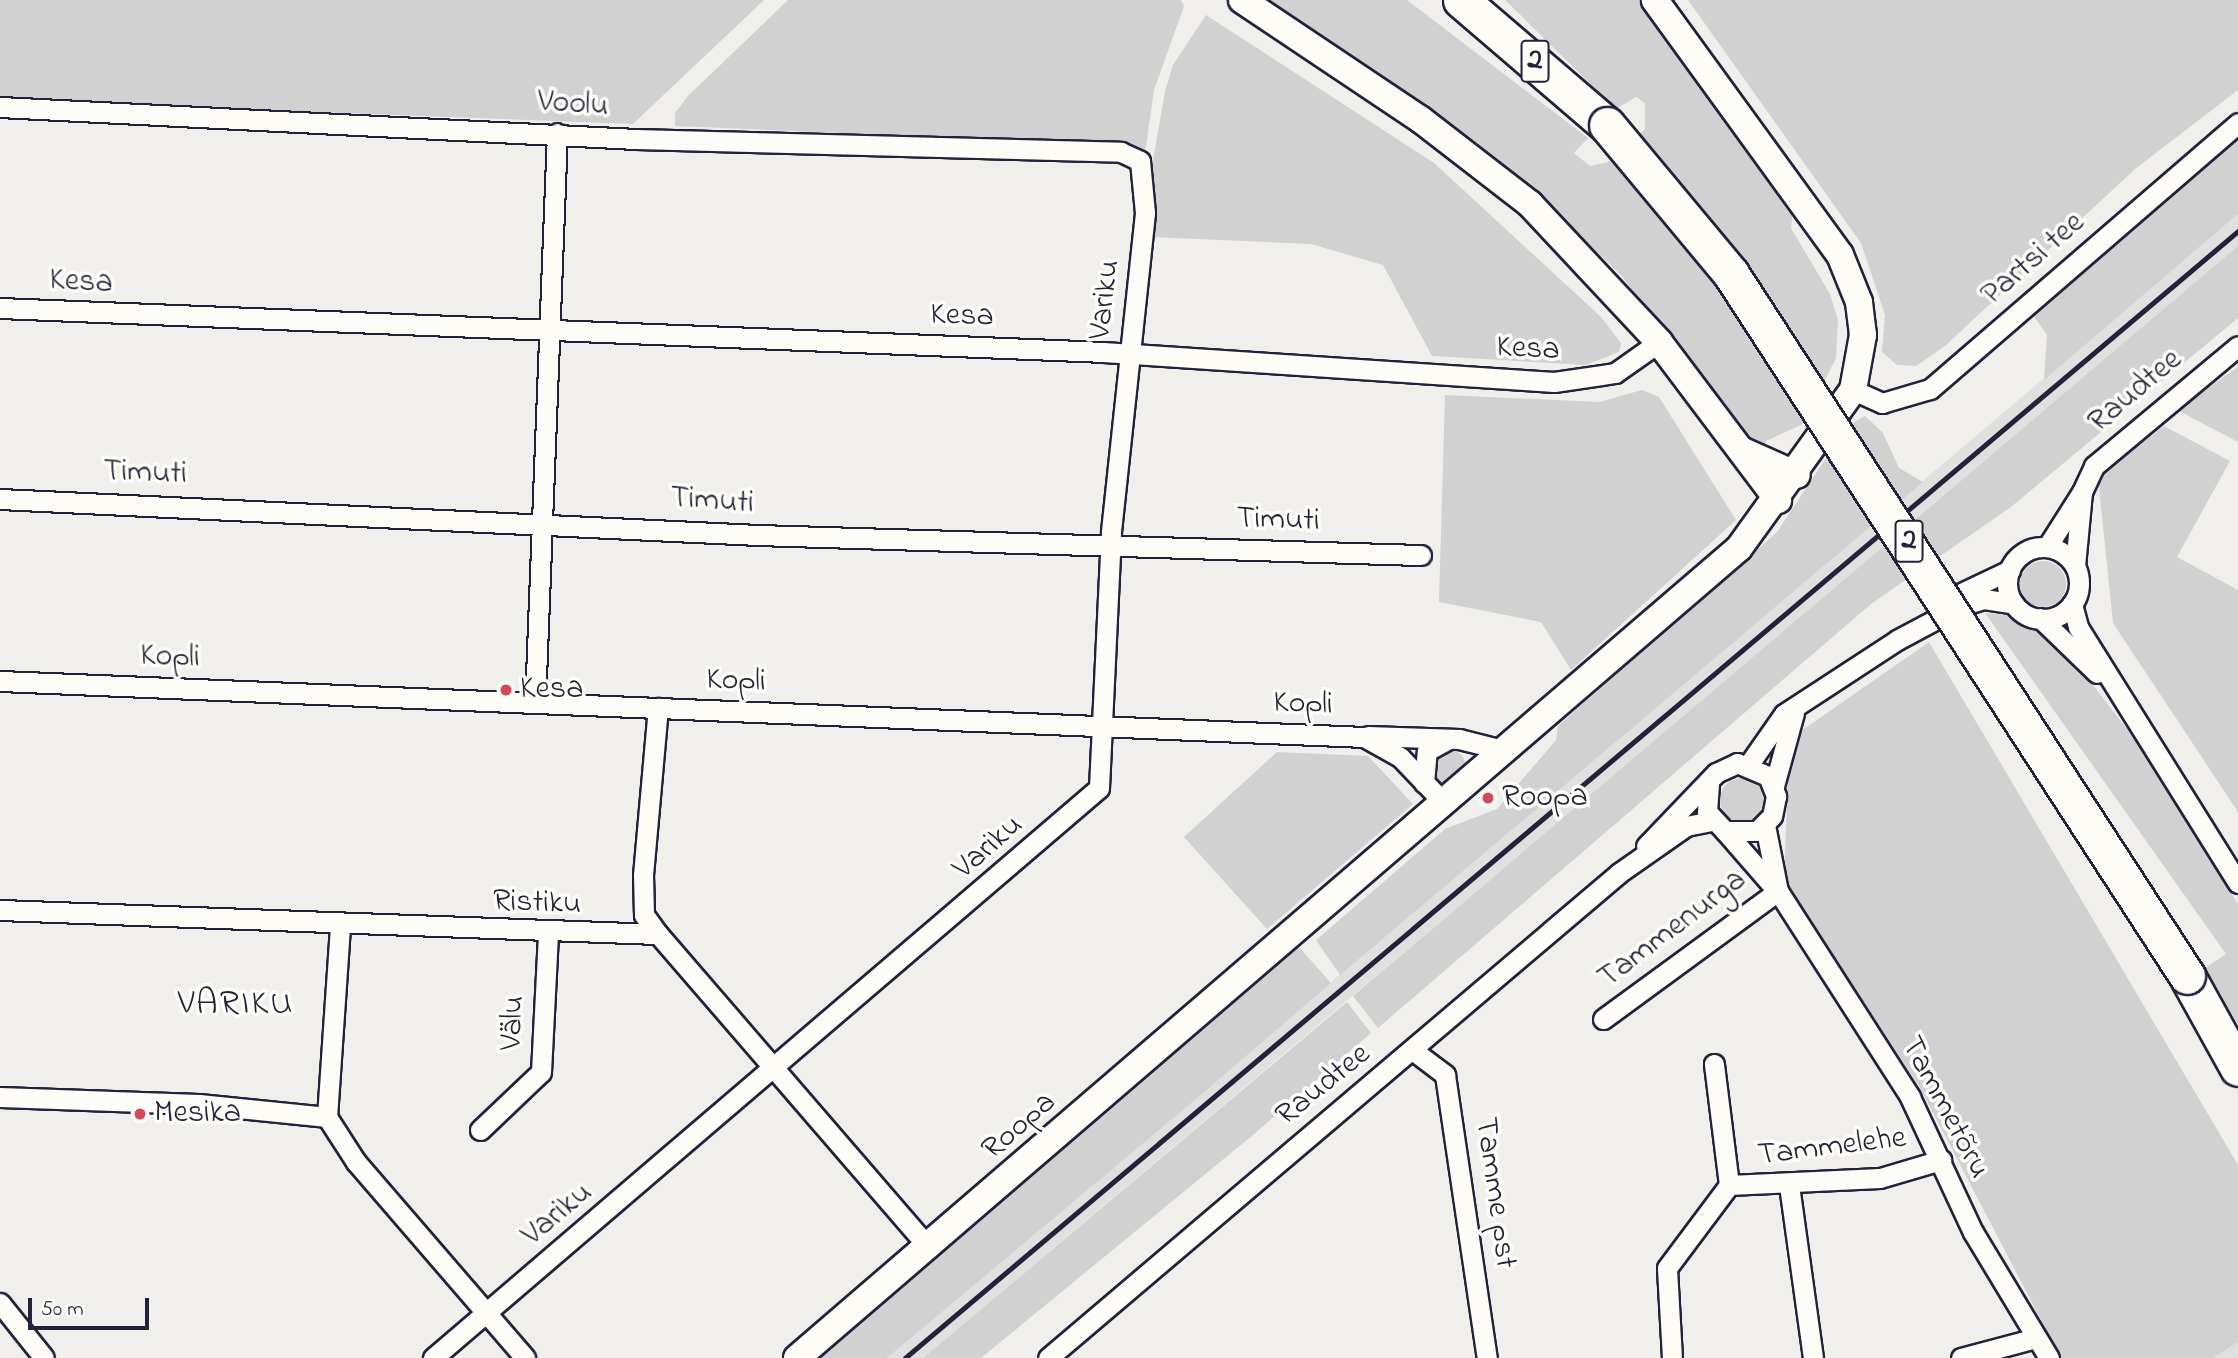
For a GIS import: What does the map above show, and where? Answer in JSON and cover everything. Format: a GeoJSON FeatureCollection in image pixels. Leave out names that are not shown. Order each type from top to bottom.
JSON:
{"type":"FeatureCollection","features":[{"type":"Feature","properties":{"kind":"highway","name":"2"},"geometry":{"type":"LineString","coordinates":[[1461,0],[1607,125],[1731,274],[2187,976],[2229,1043],[2238,1068]]}},
{"type":"Feature","properties":{"kind":"street"},"geometry":{"type":"LineString","coordinates":[[1242,0],[1420,119],[1530,204],[1659,342],[1779,500]]}},
{"type":"Feature","properties":{"kind":"street"},"geometry":{"type":"LineString","coordinates":[[1655,0],[1840,255],[1862,324],[1853,390]]}},
{"type":"Feature","properties":{"kind":"street","name":"Voolu"},"geometry":{"type":"LineString","coordinates":[[0,107],[557,133],[1121,152],[1140,161]]}},
{"type":"Feature","properties":{"kind":"street","name":"Partsi tee"},"geometry":{"type":"LineString","coordinates":[[1853,390],[1882,403],[1930,388],[2238,123]]}},
{"type":"Feature","properties":{"kind":"street"},"geometry":{"type":"LineString","coordinates":[[535,703],[557,133]]}},
{"type":"Feature","properties":{"kind":"street","name":"Variku"},"geometry":{"type":"LineString","coordinates":[[433,1358],[777,1070],[1099,788],[1107,727],[1111,545],[1145,213],[1140,161]]}},
{"type":"Feature","properties":{"kind":"street","name":"Kesa"},"geometry":{"type":"LineString","coordinates":[[0,308],[1129,353],[1554,382],[1615,373],[1659,342]]}},
{"type":"Feature","properties":{"kind":"street","name":"Raudtee"},"geometry":{"type":"LineString","coordinates":[[2047,547],[2082,492],[2094,466],[2238,346]]}},
{"type":"Feature","properties":{"kind":"street","name":"Roopa"},"geometry":{"type":"LineString","coordinates":[[797,1358],[929,1248],[1507,751],[1739,548],[1779,500],[1853,390]]}},
{"type":"Feature","properties":{"kind":"street"},"geometry":{"type":"LineString","coordinates":[[1741,450],[1797,475]]}},
{"type":"Feature","properties":{"kind":"street","name":"Raudtee"},"geometry":{"type":"LineString","coordinates":[[2072,604],[2079,586],[2075,566],[2082,492]]}},
{"type":"Feature","properties":{"kind":"street","name":"Timuti"},"geometry":{"type":"LineString","coordinates":[[0,499],[1111,545],[1421,555]]}},
{"type":"Feature","properties":{"kind":"street"},"geometry":{"type":"LineString","coordinates":[[1774,786],[1749,764],[1784,714],[1897,640],[1955,593],[2010,570],[2024,552],[2047,547],[2075,566]]}},
{"type":"Feature","properties":{"kind":"street"},"geometry":{"type":"LineString","coordinates":[[2010,570],[2014,604]]}},
{"type":"Feature","properties":{"kind":"street"},"geometry":{"type":"LineString","coordinates":[[1897,640],[1961,606],[1984,599],[2014,604],[2040,618],[2126,705]]}},
{"type":"Feature","properties":{"kind":"street"},"geometry":{"type":"LineString","coordinates":[[2040,618],[2072,604],[2078,627],[2238,883]]}},
{"type":"Feature","properties":{"kind":"street","name":"Kopli"},"geometry":{"type":"LineString","coordinates":[[0,681],[1364,737],[1392,751],[1445,804]]}},
{"type":"Feature","properties":{"kind":"street"},"geometry":{"type":"LineString","coordinates":[[658,708],[643,874],[644,915],[929,1248]]}},
{"type":"Feature","properties":{"kind":"street"},"geometry":{"type":"LineString","coordinates":[[1765,825],[1776,807],[1774,786],[1795,709]]}},
{"type":"Feature","properties":{"kind":"street"},"geometry":{"type":"LineString","coordinates":[[1364,737],[1459,739],[1507,751]]}},
{"type":"Feature","properties":{"kind":"street"},"geometry":{"type":"LineString","coordinates":[[1424,783],[1427,751],[1435,742],[1459,739]]}},
{"type":"Feature","properties":{"kind":"street","name":"Raudtee"},"geometry":{"type":"LineString","coordinates":[[1636,861],[1726,766],[1749,764]]}},
{"type":"Feature","properties":{"kind":"street"},"geometry":{"type":"LineString","coordinates":[[1709,782],[1705,802],[1719,826]]}},
{"type":"Feature","properties":{"kind":"street","name":"Raudtee"},"geometry":{"type":"LineString","coordinates":[[1048,1358],[1415,1052],[1636,861],[1686,826],[1719,826],[1746,834],[1765,825]]}},
{"type":"Feature","properties":{"kind":"street","name":"Tammetõru"},"geometry":{"type":"LineString","coordinates":[[1765,825],[1778,891]]}},
{"type":"Feature","properties":{"kind":"street","name":"Tammetõru"},"geometry":{"type":"LineString","coordinates":[[1719,826],[1778,891],[1908,1094],[1973,1232],[2049,1358]]}},
{"type":"Feature","properties":{"kind":"street","name":"Tammenurga"},"geometry":{"type":"LineString","coordinates":[[1603,1019],[1778,891]]}},
{"type":"Feature","properties":{"kind":"street","name":"Ristiku"},"geometry":{"type":"LineString","coordinates":[[0,911],[548,935],[658,934]]}},
{"type":"Feature","properties":{"kind":"street"},"geometry":{"type":"LineString","coordinates":[[340,926],[327,1117],[356,1162],[525,1358]]}},
{"type":"Feature","properties":{"kind":"street","name":"Välu"},"geometry":{"type":"LineString","coordinates":[[480,1130],[541,1072],[548,935]]}},
{"type":"Feature","properties":{"kind":"street","name":"Tamme pst"},"geometry":{"type":"LineString","coordinates":[[1415,1052],[1445,1075],[1487,1358]]}},
{"type":"Feature","properties":{"kind":"street","name":"Tammelehe"},"geometry":{"type":"LineString","coordinates":[[1672,1358],[1667,1268],[1729,1185],[1714,1064]]}},
{"type":"Feature","properties":{"kind":"street"},"geometry":{"type":"LineString","coordinates":[[0,1097],[199,1104],[327,1117]]}},
{"type":"Feature","properties":{"kind":"street","name":"Tammelehe"},"geometry":{"type":"LineString","coordinates":[[1729,1185],[1789,1185],[1880,1178],[1941,1160]]}},
{"type":"Feature","properties":{"kind":"street"},"geometry":{"type":"LineString","coordinates":[[1789,1185],[1813,1358]]}},
{"type":"Feature","properties":{"kind":"street"},"geometry":{"type":"LineString","coordinates":[[0,1303],[44,1358]]}},
{"type":"Feature","properties":{"kind":"street"},"geometry":{"type":"LineString","coordinates":[[1961,1358],[2036,1338]]}},
{"type":"Feature","properties":{"kind":"shaded area"},"geometry":{"type":"Polygon","coordinates":[[[0,0],[764,0],[633,124],[0,100],[0,0]]]}},
{"type":"Feature","properties":{"kind":"shaded area"},"geometry":{"type":"Polygon","coordinates":[[[788,0],[1181,0],[1184,6],[1154,90],[1145,153],[1129,145],[675,126],[675,113],[688,96],[788,0]]]}},
{"type":"Feature","properties":{"kind":"shaded area"},"geometry":{"type":"Polygon","coordinates":[[[1264,0],[1407,0],[1588,138],[1574,153],[1590,166],[1608,162],[1645,129],[1645,103],[1636,97],[1616,109],[1505,0],[1639,0],[1793,210],[1791,228],[1830,294],[1838,320],[1836,358],[1803,424],[1766,441],[1764,450],[1735,424],[1621,275],[1520,178],[1420,101],[1264,0]]]}},
{"type":"Feature","properties":{"kind":"shaded area"},"geometry":{"type":"Polygon","coordinates":[[[1688,0],[2238,0],[2238,90],[2135,169],[1945,346],[1916,366],[1897,365],[1882,352],[1885,315],[1861,243],[1688,0]]]}},
{"type":"Feature","properties":{"kind":"shaded area"},"geometry":{"type":"Polygon","coordinates":[[[1206,15],[1434,163],[1601,317],[1621,343],[1619,352],[1586,365],[1432,356],[1383,265],[1311,244],[1151,237],[1151,172],[1165,91],[1173,65],[1206,15]]]}},
{"type":"Feature","properties":{"kind":"shaded area"},"geometry":{"type":"Polygon","coordinates":[[[2238,139],[2238,214],[2044,380],[2047,335],[2030,311],[2238,139]]]}},
{"type":"Feature","properties":{"kind":"shaded area"},"geometry":{"type":"Polygon","coordinates":[[[2238,214],[2238,246],[1982,465],[923,1358],[887,1358],[2238,214]]]}},
{"type":"Feature","properties":{"kind":"shaded area"},"geometry":{"type":"Polygon","coordinates":[[[2238,246],[2238,318],[2011,507],[1871,604],[1378,1028],[1353,996],[2238,246]]]}},
{"type":"Feature","properties":{"kind":"shaded area"},"geometry":{"type":"Polygon","coordinates":[[[2238,367],[2238,442],[2177,410],[2238,367]]]}},
{"type":"Feature","properties":{"kind":"shaded area"},"geometry":{"type":"Polygon","coordinates":[[[1642,390],[1659,397],[1736,520],[1571,670],[1541,622],[1439,602],[1445,395],[1599,402],[1642,390]]]}},
{"type":"Feature","properties":{"kind":"shaded area"},"geometry":{"type":"Polygon","coordinates":[[[1865,416],[1883,433],[1899,468],[1923,482],[1340,975],[1316,940],[1445,829],[1497,809],[1556,740],[1558,726],[1777,532],[1848,425],[1865,416]]]}},
{"type":"Feature","properties":{"kind":"shaded area"},"geometry":{"type":"Polygon","coordinates":[[[2164,426],[2230,461],[2177,557],[2238,590],[2238,812],[2113,623],[2098,478],[2164,426]]]}},
{"type":"Feature","properties":{"kind":"shaded area"},"geometry":{"type":"Polygon","coordinates":[[[2043,561],[2059,568],[2066,584],[2059,600],[2043,607],[2027,600],[2020,584],[2027,568],[2043,561]]]}},
{"type":"Feature","properties":{"kind":"shaded area"},"geometry":{"type":"Polygon","coordinates":[[[1985,613],[2013,616],[2069,654],[2137,742],[2238,904],[2238,1024],[2202,970],[2226,954],[1985,613]]]}},
{"type":"Feature","properties":{"kind":"shaded area"},"geometry":{"type":"Polygon","coordinates":[[[1929,642],[2238,1165],[2238,1342],[2213,1358],[2061,1358],[1919,1086],[1784,880],[1788,774],[1801,731],[1929,642]]]}},
{"type":"Feature","properties":{"kind":"shaded area"},"geometry":{"type":"Polygon","coordinates":[[[1449,750],[1461,755],[1466,767],[1461,779],[1449,784],[1437,779],[1432,767],[1437,755],[1449,750]]]}},
{"type":"Feature","properties":{"kind":"shaded area"},"geometry":{"type":"Polygon","coordinates":[[[1277,752],[1368,756],[1413,804],[1267,929],[1184,837],[1277,752]]]}},
{"type":"Feature","properties":{"kind":"shaded area"},"geometry":{"type":"Polygon","coordinates":[[[1742,778],[1751,779],[1758,784],[1763,791],[1763,809],[1758,816],[1751,821],[1742,822],[1733,821],[1726,816],[1721,809],[1720,800],[1721,791],[1726,784],[1733,779],[1742,778]]]}},
{"type":"Feature","properties":{"kind":"shaded area"},"geometry":{"type":"Polygon","coordinates":[[[1299,947],[1331,983],[1196,1099],[887,1358],[815,1358],[1299,947]]]}},
{"type":"Feature","properties":{"kind":"shaded area"},"geometry":{"type":"Polygon","coordinates":[[[1347,1002],[1371,1033],[1253,1135],[981,1358],[923,1358],[1347,1002]]]}},
{"type":"Feature","properties":{"kind":"shaded area"},"geometry":{"type":"Polygon","coordinates":[[[2238,1342],[2238,1358],[2213,1358],[2238,1342]]]}},
{"type":"Feature","properties":{"kind":"railway"},"geometry":{"type":"LineString","coordinates":[[905,1358],[2238,231]]}},
{"type":"Feature","properties":{"kind":"place","name":"Kesa"},"geometry":{"type":"Point","coordinates":[506,690]}},
{"type":"Feature","properties":{"kind":"place","name":"Roopa"},"geometry":{"type":"Point","coordinates":[1488,798]}},
{"type":"Feature","properties":{"kind":"place","name":"Mesika"},"geometry":{"type":"Point","coordinates":[140,1114]}},
{"type":"Feature","properties":{"kind":"district","name":"VARIKU"},"geometry":{"type":"Point","coordinates":[236,1005]}}]}
